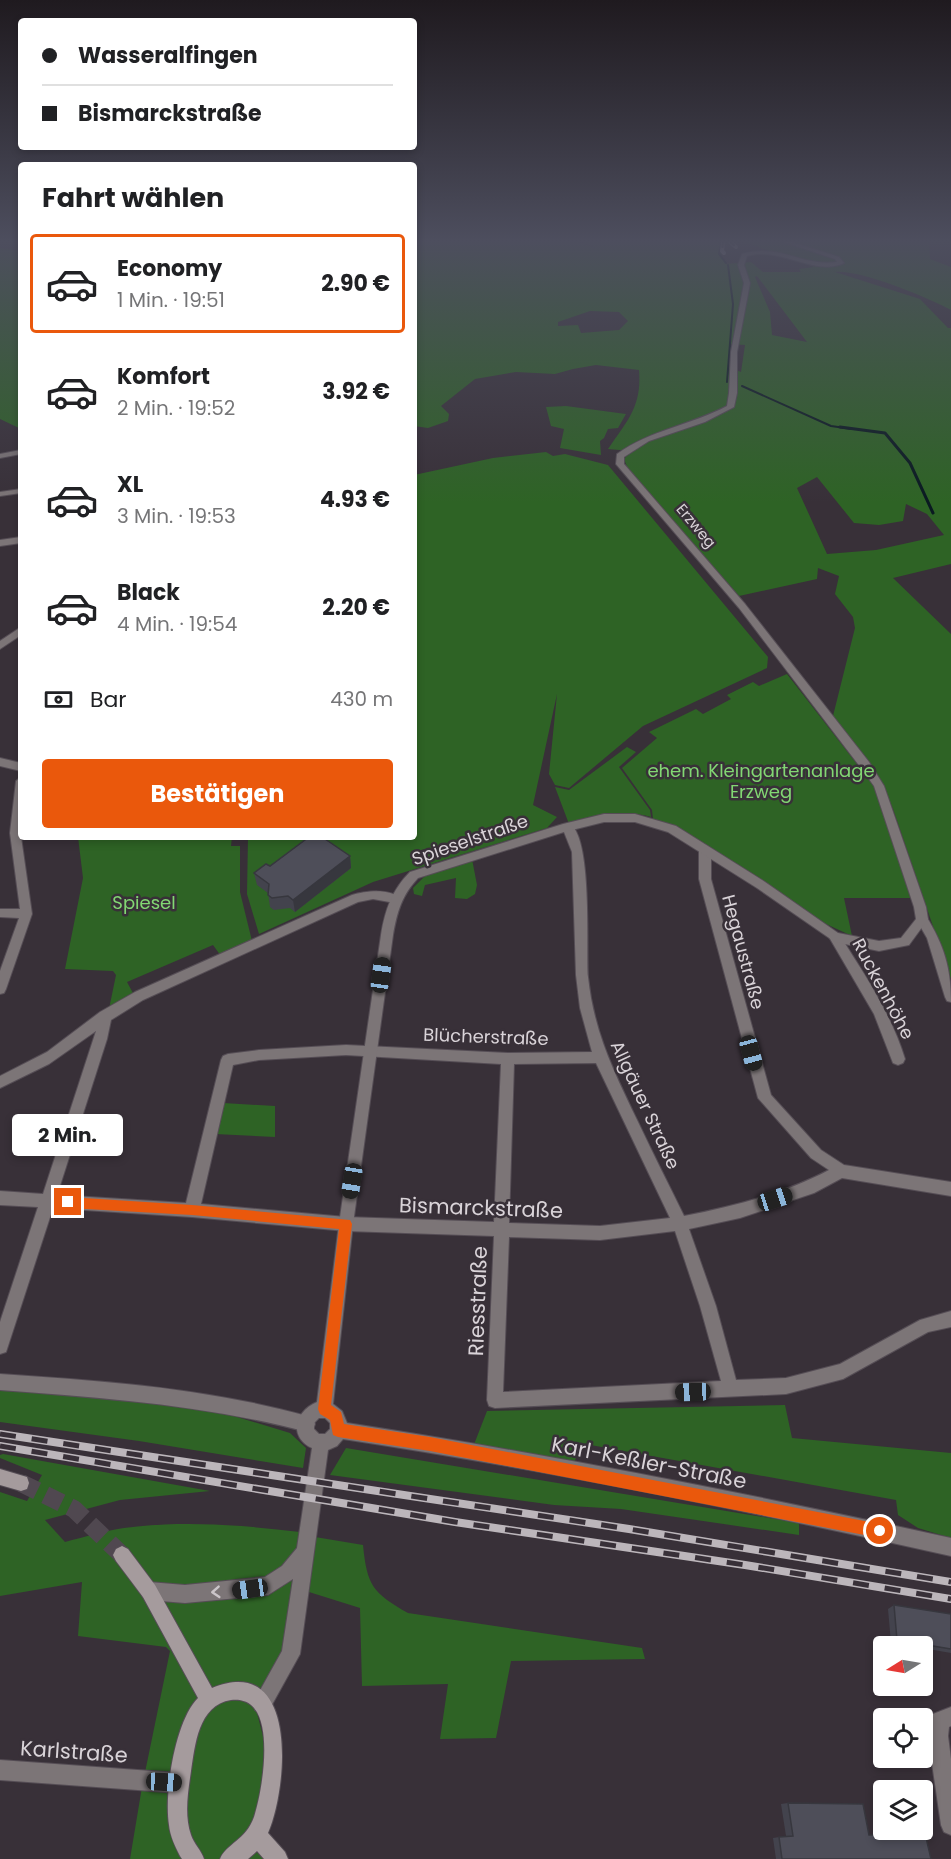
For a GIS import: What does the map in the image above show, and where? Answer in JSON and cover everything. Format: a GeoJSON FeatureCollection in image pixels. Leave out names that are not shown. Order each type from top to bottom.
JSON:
{"type":"FeatureCollection","features":[{"type":"Feature","properties":{"kind":"main road"},"geometry":{"type":"LineString","coordinates":[[0,1476],[21,1483]]}},
{"type":"Feature","properties":{"kind":"main road"},"geometry":{"type":"LineString","coordinates":[[122,1555],[149,1591],[209,1700]]}},
{"type":"Feature","properties":{"kind":"main road"},"geometry":{"type":"LineString","coordinates":[[194,1859],[183,1847],[177,1809],[186,1740],[196,1714],[209,1700],[223,1692],[237,1689],[250,1693],[262,1703],[270,1719],[273,1736],[272,1761],[262,1822],[256,1835],[239,1854],[230,1859]]}},
{"type":"Feature","properties":{"kind":"main road"},"geometry":{"type":"LineString","coordinates":[[256,1835],[278,1859]]}},
{"type":"Feature","properties":{"kind":"street","name":"Erzweg"},"geometry":{"type":"LineString","coordinates":[[738,329],[734,352],[733,393],[730,407],[712,418],[636,442],[620,456],[620,464],[742,606],[879,786],[910,875],[922,919],[933,938],[951,997]]}},
{"type":"Feature","properties":{"kind":"street"},"geometry":{"type":"LineString","coordinates":[[0,456],[18,453]]}},
{"type":"Feature","properties":{"kind":"street"},"geometry":{"type":"LineString","coordinates":[[0,494],[18,491]]}},
{"type":"Feature","properties":{"kind":"street"},"geometry":{"type":"LineString","coordinates":[[0,543],[18,540]]}},
{"type":"Feature","properties":{"kind":"street"},"geometry":{"type":"LineString","coordinates":[[0,646],[18,632]]}},
{"type":"Feature","properties":{"kind":"street"},"geometry":{"type":"LineString","coordinates":[[0,762],[18,766]]}},
{"type":"Feature","properties":{"kind":"street"},"geometry":{"type":"LineString","coordinates":[[0,989],[26,914],[25,889],[16,832],[18,812]]}},
{"type":"Feature","properties":{"kind":"street","name":"Spieselstraße"},"geometry":{"type":"LineString","coordinates":[[393,905],[401,887],[414,875],[496,847],[568,827],[604,818],[635,818],[672,829],[835,937],[879,946],[904,942],[922,919]]}},
{"type":"Feature","properties":{"kind":"street","name":"Allgäuer Straße"},"geometry":{"type":"LineString","coordinates":[[568,827],[578,852],[580,871],[582,975],[586,1008],[600,1057],[680,1224],[708,1306],[731,1390]]}},
{"type":"Feature","properties":{"kind":"street","name":"Hegaustraße"},"geometry":{"type":"LineString","coordinates":[[705,849],[705,879],[765,1098],[816,1154],[841,1171]]}},
{"type":"Feature","properties":{"kind":"street"},"geometry":{"type":"LineString","coordinates":[[0,1082],[29,1070],[58,1052],[105,1016],[139,996],[356,898],[373,896],[393,905],[346,1224],[324,1409]]}},
{"type":"Feature","properties":{"kind":"street"},"geometry":{"type":"LineString","coordinates":[[0,913],[26,914]]}},
{"type":"Feature","properties":{"kind":"street","name":"Ruckenhöhe"},"geometry":{"type":"LineString","coordinates":[[835,937],[877,1009],[895,1046],[898,1059]]}},
{"type":"Feature","properties":{"kind":"street"},"geometry":{"type":"LineString","coordinates":[[0,1346],[101,1039],[105,1016]]}},
{"type":"Feature","properties":{"kind":"street","name":"Blücherstraße"},"geometry":{"type":"LineString","coordinates":[[192,1210],[228,1060],[259,1055],[371,1050],[508,1059],[600,1057]]}},
{"type":"Feature","properties":{"kind":"street","name":"Riesstraße"},"geometry":{"type":"LineString","coordinates":[[508,1059],[495,1400],[731,1390]]}},
{"type":"Feature","properties":{"kind":"street"},"geometry":{"type":"LineString","coordinates":[[841,1171],[951,1189]]}},
{"type":"Feature","properties":{"kind":"street","name":"Bismarckstraße"},"geometry":{"type":"LineString","coordinates":[[0,1198],[192,1210],[346,1224],[600,1233],[680,1224],[750,1208],[809,1188],[841,1171]]}},
{"type":"Feature","properties":{"kind":"street"},"geometry":{"type":"LineString","coordinates":[[731,1390],[786,1386],[843,1371],[925,1325],[951,1319]]}},
{"type":"Feature","properties":{"kind":"street"},"geometry":{"type":"LineString","coordinates":[[0,1382],[178,1395],[281,1416],[307,1424]]}},
{"type":"Feature","properties":{"kind":"street"},"geometry":{"type":"LineString","coordinates":[[324,1409],[337,1417],[338,1430],[332,1440],[321,1443],[309,1438],[307,1424],[314,1413],[324,1409]]}},
{"type":"Feature","properties":{"kind":"street","name":"Karl-Keßler-Straße"},"geometry":{"type":"LineString","coordinates":[[338,1430],[430,1444],[797,1513],[951,1547]]}},
{"type":"Feature","properties":{"kind":"street"},"geometry":{"type":"LineString","coordinates":[[262,1703],[291,1654],[321,1443]]}},
{"type":"Feature","properties":{"kind":"street"},"geometry":{"type":"LineString","coordinates":[[149,1591],[185,1594],[268,1586],[288,1572],[304,1554]]}},
{"type":"Feature","properties":{"kind":"street"},"geometry":{"type":"LineString","coordinates":[[951,1716],[940,1721],[938,1736],[951,1825]]}},
{"type":"Feature","properties":{"kind":"street","name":"Karlstraße"},"geometry":{"type":"LineString","coordinates":[[0,1770],[179,1783]]}},
{"type":"Feature","properties":{"kind":"green space"},"geometry":{"type":"Polygon","coordinates":[[[0,329],[18,329],[18,428],[0,419],[0,329]]]}},
{"type":"Feature","properties":{"kind":"green space"},"geometry":{"type":"Polygon","coordinates":[[[417,329],[579,329],[581,333],[620,329],[771,329],[772,335],[807,342],[797,329],[951,329],[951,564],[893,578],[951,634],[951,979],[893,809],[882,786],[833,716],[855,628],[853,617],[835,594],[839,576],[818,568],[817,579],[739,596],[628,469],[624,459],[631,451],[608,449],[636,403],[639,370],[596,365],[555,374],[516,372],[475,379],[441,406],[449,414],[448,421],[428,428],[417,426],[417,329]],[[729,344],[729,367],[741,372],[745,345],[729,344]],[[817,477],[797,488],[827,554],[876,550],[944,535],[927,514],[906,504],[903,521],[879,525],[854,523],[817,477]]]}},
{"type":"Feature","properties":{"kind":"green space"},"geometry":{"type":"Polygon","coordinates":[[[566,406],[626,414],[618,428],[608,429],[600,441],[601,455],[560,448],[564,429],[551,426],[546,407],[566,406]]]}},
{"type":"Feature","properties":{"kind":"green space"},"geometry":{"type":"Polygon","coordinates":[[[546,452],[553,456],[565,454],[608,465],[768,657],[767,668],[643,726],[569,788],[555,785],[549,774],[557,694],[533,805],[557,817],[547,828],[373,882],[259,934],[247,894],[248,840],[417,840],[417,474],[493,458],[546,452]]]}},
{"type":"Feature","properties":{"kind":"green space","name":"ehem. Kleingartenanlage Erzweg"},"geometry":{"type":"Polygon","coordinates":[[[787,674],[874,786],[911,898],[844,898],[852,936],[811,917],[671,827],[653,819],[652,810],[622,768],[657,738],[649,732],[696,709],[703,714],[731,699],[727,695],[753,682],[759,686],[787,674]]]}},
{"type":"Feature","properties":{"kind":"green space"},"geometry":{"type":"Polygon","coordinates":[[[627,747],[636,752],[619,767],[650,810],[651,817],[620,814],[569,824],[555,787],[569,790],[627,747]]]}},
{"type":"Feature","properties":{"kind":"green space","name":"Spiesel"},"geometry":{"type":"Polygon","coordinates":[[[78,840],[232,840],[231,846],[240,846],[240,892],[252,941],[221,956],[213,945],[127,982],[134,995],[109,1009],[116,975],[113,971],[65,969],[83,878],[78,840]]]}},
{"type":"Feature","properties":{"kind":"green space"},"geometry":{"type":"Polygon","coordinates":[[[472,859],[477,885],[475,894],[467,899],[455,898],[456,878],[425,885],[422,896],[414,894],[413,888],[425,876],[472,859]]]}},
{"type":"Feature","properties":{"kind":"green space"},"geometry":{"type":"Polygon","coordinates":[[[223,1103],[275,1106],[275,1137],[215,1134],[223,1103]]]}},
{"type":"Feature","properties":{"kind":"green space"},"geometry":{"type":"Polygon","coordinates":[[[0,1385],[178,1399],[290,1433],[306,1448],[303,1468],[139,1441],[0,1422],[0,1385]]]}},
{"type":"Feature","properties":{"kind":"green space"},"geometry":{"type":"Polygon","coordinates":[[[785,1405],[792,1438],[951,1453],[951,1538],[918,1528],[898,1515],[896,1500],[585,1444],[570,1468],[473,1447],[487,1411],[785,1405]]]}},
{"type":"Feature","properties":{"kind":"green space"},"geometry":{"type":"Polygon","coordinates":[[[346,1448],[799,1523],[799,1535],[621,1509],[554,1505],[330,1475],[346,1448]]]}},
{"type":"Feature","properties":{"kind":"green space"},"geometry":{"type":"Polygon","coordinates":[[[3,1454],[210,1491],[120,1500],[45,1520],[65,1542],[117,1529],[168,1524],[234,1526],[300,1532],[288,1653],[255,1705],[266,1748],[257,1825],[273,1859],[130,1859],[142,1787],[170,1651],[166,1647],[78,1636],[82,1582],[0,1596],[0,1492],[27,1501],[42,1475],[0,1458],[3,1454]]]}},
{"type":"Feature","properties":{"kind":"green space"},"geometry":{"type":"Polygon","coordinates":[[[315,1537],[363,1545],[367,1570],[374,1587],[379,1594],[408,1613],[642,1648],[645,1659],[511,1661],[496,1738],[440,1739],[448,1684],[362,1686],[360,1608],[309,1592],[315,1537]]]}},
{"type":"Feature","properties":{"kind":"building"},"geometry":{"type":"Polygon","coordinates":[[[305,840],[326,840],[350,856],[293,900],[288,896],[272,898],[268,895],[269,884],[254,873],[266,864],[270,866],[305,840]]]}},
{"type":"Feature","properties":{"kind":"building"},"geometry":{"type":"Polygon","coordinates":[[[894,1605],[951,1614],[951,1649],[933,1646],[933,1636],[897,1636],[894,1605]]]}},
{"type":"Feature","properties":{"kind":"building"},"geometry":{"type":"Polygon","coordinates":[[[788,1803],[863,1804],[869,1835],[873,1835],[873,1840],[927,1840],[931,1859],[782,1859],[779,1837],[793,1836],[788,1803]]]}},
{"type":"Feature","properties":{"kind":"waterway"},"geometry":{"type":"LineString","coordinates":[[727,382],[731,329]]}},
{"type":"Feature","properties":{"kind":"waterway"},"geometry":{"type":"LineString","coordinates":[[742,386],[831,426],[852,429]]}},
{"type":"Feature","properties":{"kind":"waterway"},"geometry":{"type":"LineString","coordinates":[[840,427],[885,433],[910,463],[933,513]]}},
{"type":"Feature","properties":{"kind":"tunnel"},"geometry":{"type":"LineString","coordinates":[[21,1483],[74,1509],[122,1555]]}},
{"type":"Feature","properties":{"kind":"railway"},"geometry":{"type":"LineString","coordinates":[[0,1434],[629,1529],[951,1582]]}},
{"type":"Feature","properties":{"kind":"railway"},"geometry":{"type":"LineString","coordinates":[[0,1446],[455,1522],[745,1565],[951,1599]]}},
{"type":"Feature","properties":{"kind":"route"},"geometry":{"type":"LineString","coordinates":[[68,1202],[192,1210],[346,1224],[324,1409],[334,1413],[337,1417],[338,1430],[430,1444],[797,1513],[880,1531]]}}]}
